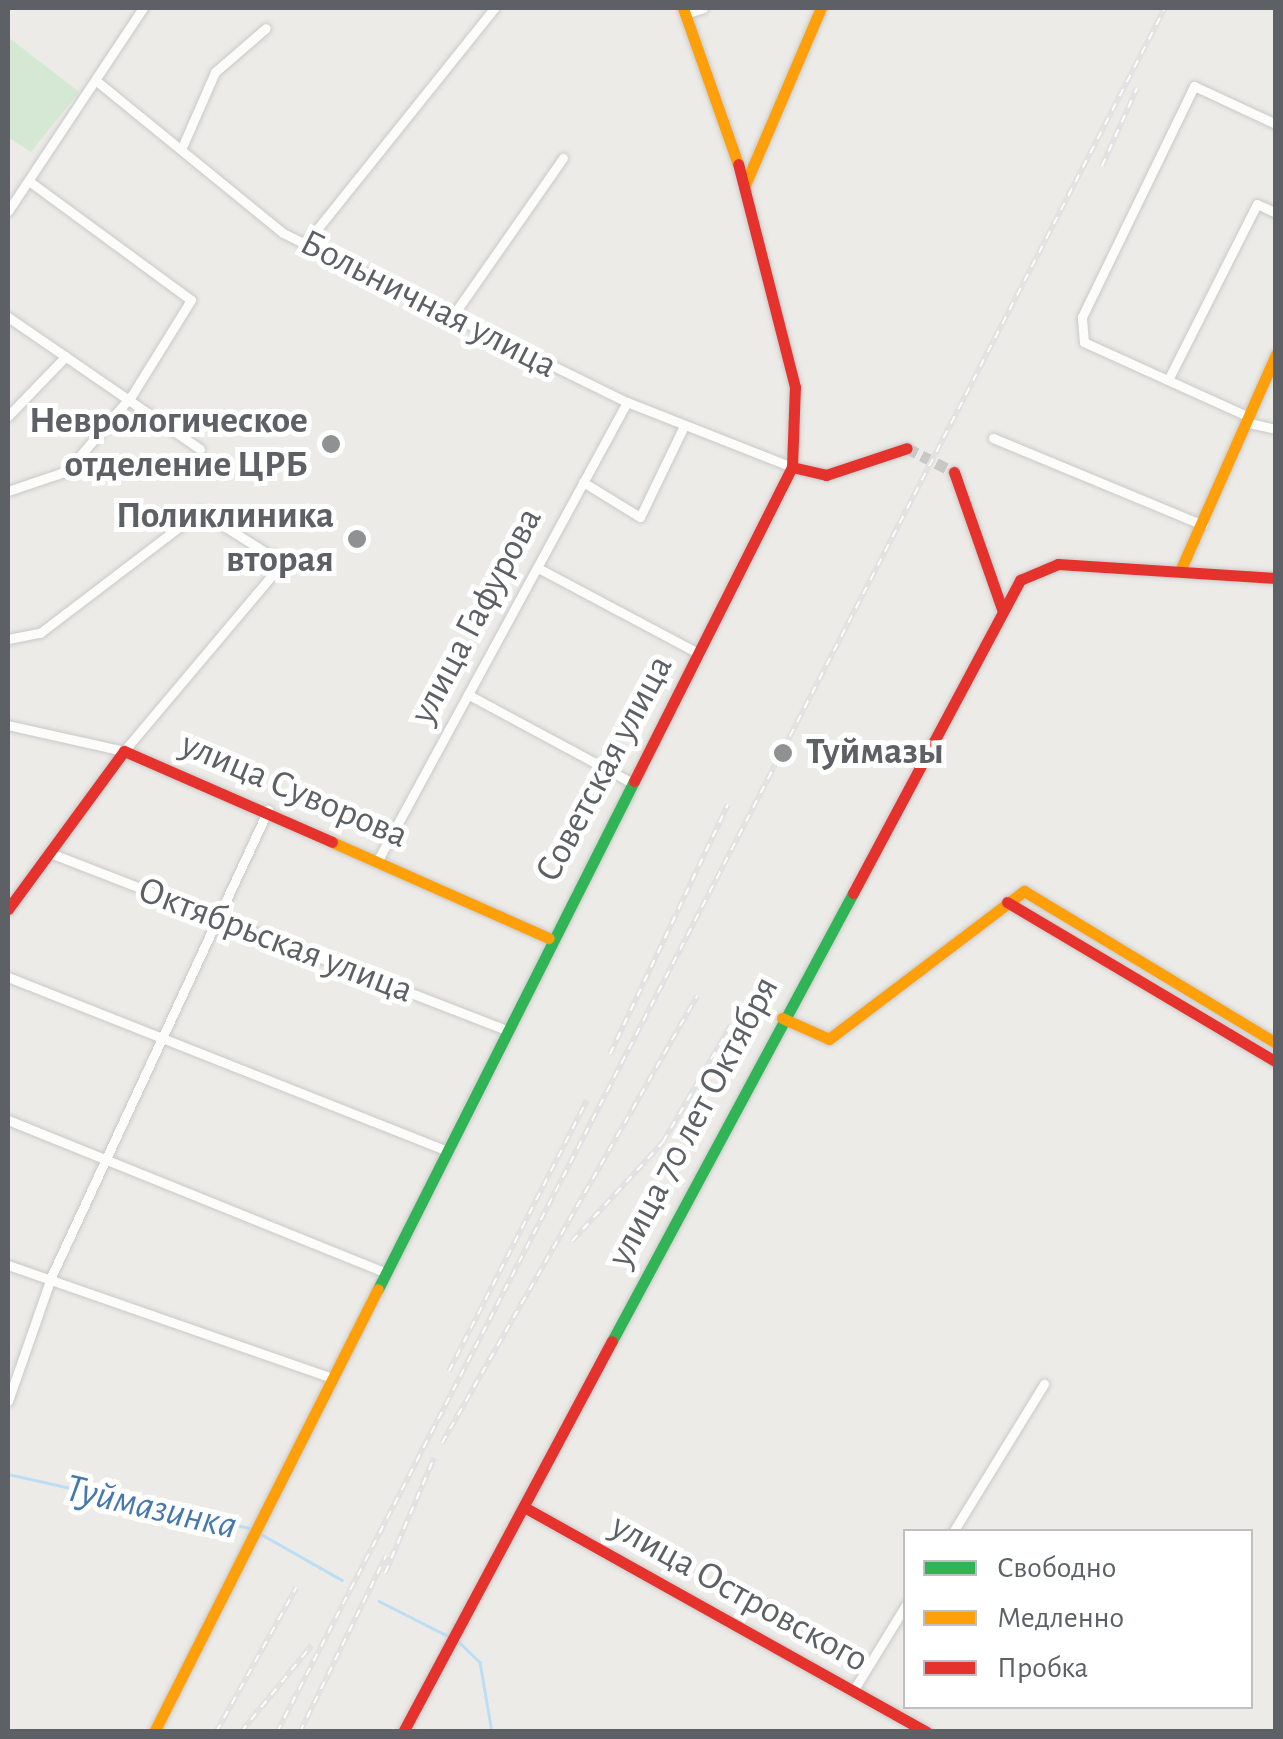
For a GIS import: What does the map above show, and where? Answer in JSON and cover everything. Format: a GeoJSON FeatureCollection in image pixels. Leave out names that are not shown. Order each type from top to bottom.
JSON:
{"type":"FeatureCollection","features":[{"type":"Feature","properties":{"kind":"street"},"geometry":{"type":"LineString","coordinates":[[8,211],[99,84],[143,8]]}},
{"type":"Feature","properties":{"kind":"street"},"geometry":{"type":"LineString","coordinates":[[306,243],[494,8]]}},
{"type":"Feature","properties":{"kind":"street"},"geometry":{"type":"LineString","coordinates":[[684,11],[704,8]]}},
{"type":"Feature","properties":{"kind":"street"},"geometry":{"type":"LineString","coordinates":[[745,185],[822,8]]}},
{"type":"Feature","properties":{"kind":"street","name":"Советская улица"},"geometry":{"type":"LineString","coordinates":[[154,1732],[501,1028],[635,784],[792,467],[796,387],[745,185],[684,11]]}},
{"type":"Feature","properties":{"kind":"street"},"geometry":{"type":"LineString","coordinates":[[183,145],[215,72],[266,28]]}},
{"type":"Feature","properties":{"kind":"street","name":"Больничная улица"},"geometry":{"type":"LineString","coordinates":[[99,84],[183,145],[213,178],[306,243],[627,402],[792,467]]}},
{"type":"Feature","properties":{"kind":"street"},"geometry":{"type":"LineString","coordinates":[[1276,124],[1194,86],[1082,317],[1084,342],[1246,419],[1276,429]]}},
{"type":"Feature","properties":{"kind":"street"},"geometry":{"type":"LineString","coordinates":[[452,317],[563,158]]}},
{"type":"Feature","properties":{"kind":"street"},"geometry":{"type":"LineString","coordinates":[[8,491],[67,470],[132,395],[192,300],[29,181]]}},
{"type":"Feature","properties":{"kind":"street"},"geometry":{"type":"LineString","coordinates":[[1168,380],[1257,204],[1276,213]]}},
{"type":"Feature","properties":{"kind":"street"},"geometry":{"type":"LineString","coordinates":[[8,317],[132,395],[200,449]]}},
{"type":"Feature","properties":{"kind":"street"},"geometry":{"type":"LineString","coordinates":[[1276,354],[1204,526],[1180,572],[1276,578]]}},
{"type":"Feature","properties":{"kind":"street"},"geometry":{"type":"LineString","coordinates":[[8,416],[66,356]]}},
{"type":"Feature","properties":{"kind":"street","name":"улица Гафурова"},"geometry":{"type":"LineString","coordinates":[[379,858],[627,402]]}},
{"type":"Feature","properties":{"kind":"street"},"geometry":{"type":"LineString","coordinates":[[583,482],[640,517],[684,426]]}},
{"type":"Feature","properties":{"kind":"street"},"geometry":{"type":"LineString","coordinates":[[994,438],[1204,526]]}},
{"type":"Feature","properties":{"kind":"street"},"geometry":{"type":"LineString","coordinates":[[792,467],[826,475],[906,448]]}},
{"type":"Feature","properties":{"kind":"street"},"geometry":{"type":"LineString","coordinates":[[954,472],[1002,610]]}},
{"type":"Feature","properties":{"kind":"street"},"geometry":{"type":"LineString","coordinates":[[8,639],[40,633],[200,511],[273,557],[274,574],[124,752],[8,909]]}},
{"type":"Feature","properties":{"kind":"street","name":"улица 70 лет Октября"},"geometry":{"type":"LineString","coordinates":[[403,1732],[1002,610],[1027,573],[1058,564],[1180,572]]}},
{"type":"Feature","properties":{"kind":"street"},"geometry":{"type":"LineString","coordinates":[[538,568],[700,654]]}},
{"type":"Feature","properties":{"kind":"street"},"geometry":{"type":"LineString","coordinates":[[470,695],[635,784]]}},
{"type":"Feature","properties":{"kind":"street","name":"улица Суворова"},"geometry":{"type":"LineString","coordinates":[[8,725],[124,752],[379,858],[549,938]]}},
{"type":"Feature","properties":{"kind":"street"},"geometry":{"type":"LineString","coordinates":[[8,1402],[52,1275],[268,810]]}},
{"type":"Feature","properties":{"kind":"street","name":"Октябрьская улица"},"geometry":{"type":"LineString","coordinates":[[50,854],[501,1028]]}},
{"type":"Feature","properties":{"kind":"street"},"geometry":{"type":"LineString","coordinates":[[782,1018],[828,1039],[1024,890],[1276,1044]]}},
{"type":"Feature","properties":{"kind":"street"},"geometry":{"type":"LineString","coordinates":[[1006,902],[1276,1062]]}},
{"type":"Feature","properties":{"kind":"street"},"geometry":{"type":"LineString","coordinates":[[8,977],[442,1149]]}},
{"type":"Feature","properties":{"kind":"street"},"geometry":{"type":"LineString","coordinates":[[8,1120],[381,1271]]}},
{"type":"Feature","properties":{"kind":"street"},"geometry":{"type":"LineString","coordinates":[[8,1265],[52,1275],[330,1377]]}},
{"type":"Feature","properties":{"kind":"street"},"geometry":{"type":"LineString","coordinates":[[955,1529],[1044,1384]]}},
{"type":"Feature","properties":{"kind":"street","name":"улица Островского"},"geometry":{"type":"LineString","coordinates":[[524,1507],[926,1732]]}},
{"type":"Feature","properties":{"kind":"street"},"geometry":{"type":"LineString","coordinates":[[854,1691],[903,1610]]}},
{"type":"Feature","properties":{"kind":"green space"},"geometry":{"type":"Polygon","coordinates":[[[8,37],[79,92],[31,152],[8,137],[8,37]]]}},
{"type":"Feature","properties":{"kind":"waterway","name":"Туймазинка"},"geometry":{"type":"LineString","coordinates":[[8,1474],[250,1528]]}},
{"type":"Feature","properties":{"kind":"waterway","name":"Туймазинка"},"geometry":{"type":"LineString","coordinates":[[261,1534],[342,1580]]}},
{"type":"Feature","properties":{"kind":"waterway","name":"Туймазинка"},"geometry":{"type":"LineString","coordinates":[[379,1601],[450,1637]]}},
{"type":"Feature","properties":{"kind":"waterway","name":"Туймазинка"},"geometry":{"type":"LineString","coordinates":[[457,1640],[480,1662],[492,1732]]}},
{"type":"Feature","properties":{"kind":"tunnel"},"geometry":{"type":"LineString","coordinates":[[907,448],[954,472]]}},
{"type":"Feature","properties":{"kind":"railway"},"geometry":{"type":"LineString","coordinates":[[277,1732],[1165,8]]}},
{"type":"Feature","properties":{"kind":"railway"},"geometry":{"type":"LineString","coordinates":[[1102,166],[1137,88]]}},
{"type":"Feature","properties":{"kind":"railway"},"geometry":{"type":"LineString","coordinates":[[610,1054],[728,804]]}},
{"type":"Feature","properties":{"kind":"railway"},"geometry":{"type":"LineString","coordinates":[[442,1443],[697,996]]}},
{"type":"Feature","properties":{"kind":"railway"},"geometry":{"type":"LineString","coordinates":[[572,1241],[663,1142],[731,1025]]}},
{"type":"Feature","properties":{"kind":"railway"},"geometry":{"type":"LineString","coordinates":[[449,1371],[587,1100]]}},
{"type":"Feature","properties":{"kind":"railway"},"geometry":{"type":"LineString","coordinates":[[385,1573],[434,1458]]}},
{"type":"Feature","properties":{"kind":"railway"},"geometry":{"type":"LineString","coordinates":[[300,1732],[386,1556]]}},
{"type":"Feature","properties":{"kind":"railway"},"geometry":{"type":"LineString","coordinates":[[216,1732],[296,1588]]}},
{"type":"Feature","properties":{"kind":"railway"},"geometry":{"type":"LineString","coordinates":[[241,1732],[312,1645]]}},
{"type":"Feature","properties":{"kind":"traffic: fast"},"geometry":{"type":"LineString","coordinates":[[378,1289],[634,781]]}},
{"type":"Feature","properties":{"kind":"traffic: fast"},"geometry":{"type":"LineString","coordinates":[[612,1341],[853,893]]}},
{"type":"Feature","properties":{"kind":"traffic: slow"},"geometry":{"type":"LineString","coordinates":[[683,8],[738,164]]}},
{"type":"Feature","properties":{"kind":"traffic: slow"},"geometry":{"type":"LineString","coordinates":[[745,185],[821,8]]}},
{"type":"Feature","properties":{"kind":"traffic: slow"},"geometry":{"type":"LineString","coordinates":[[1180,571],[1276,354]]}},
{"type":"Feature","properties":{"kind":"traffic: slow"},"geometry":{"type":"LineString","coordinates":[[332,842],[549,938]]}},
{"type":"Feature","properties":{"kind":"traffic: slow"},"geometry":{"type":"LineString","coordinates":[[782,1018],[829,1039],[1024,891],[1276,1043]]}},
{"type":"Feature","properties":{"kind":"traffic: slow"},"geometry":{"type":"LineString","coordinates":[[154,1732],[378,1289]]}},
{"type":"Feature","properties":{"kind":"traffic: jam"},"geometry":{"type":"LineString","coordinates":[[634,781],[792,467],[795,387],[738,164]]}},
{"type":"Feature","properties":{"kind":"traffic: jam"},"geometry":{"type":"LineString","coordinates":[[792,467],[826,475],[907,448]]}},
{"type":"Feature","properties":{"kind":"traffic: jam"},"geometry":{"type":"LineString","coordinates":[[954,472],[1002,609]]}},
{"type":"Feature","properties":{"kind":"traffic: jam"},"geometry":{"type":"LineString","coordinates":[[853,893],[1020,580],[1058,564],[1276,578]]}},
{"type":"Feature","properties":{"kind":"traffic: jam"},"geometry":{"type":"LineString","coordinates":[[8,909],[124,751],[332,842]]}},
{"type":"Feature","properties":{"kind":"traffic: jam"},"geometry":{"type":"LineString","coordinates":[[1007,902],[1276,1062]]}},
{"type":"Feature","properties":{"kind":"traffic: jam"},"geometry":{"type":"LineString","coordinates":[[403,1732],[612,1341]]}},
{"type":"Feature","properties":{"kind":"traffic: jam"},"geometry":{"type":"LineString","coordinates":[[524,1507],[926,1732]]}},
{"type":"Feature","properties":{"kind":"place","name":"Неврологическое отделение ЦРБ"},"geometry":{"type":"Point","coordinates":[331,444]}},
{"type":"Feature","properties":{"kind":"place","name":"Поликлиника вторая"},"geometry":{"type":"Point","coordinates":[357,539]}},
{"type":"Feature","properties":{"kind":"place","name":"Туймазы"},"geometry":{"type":"Point","coordinates":[783,753]}}]}
